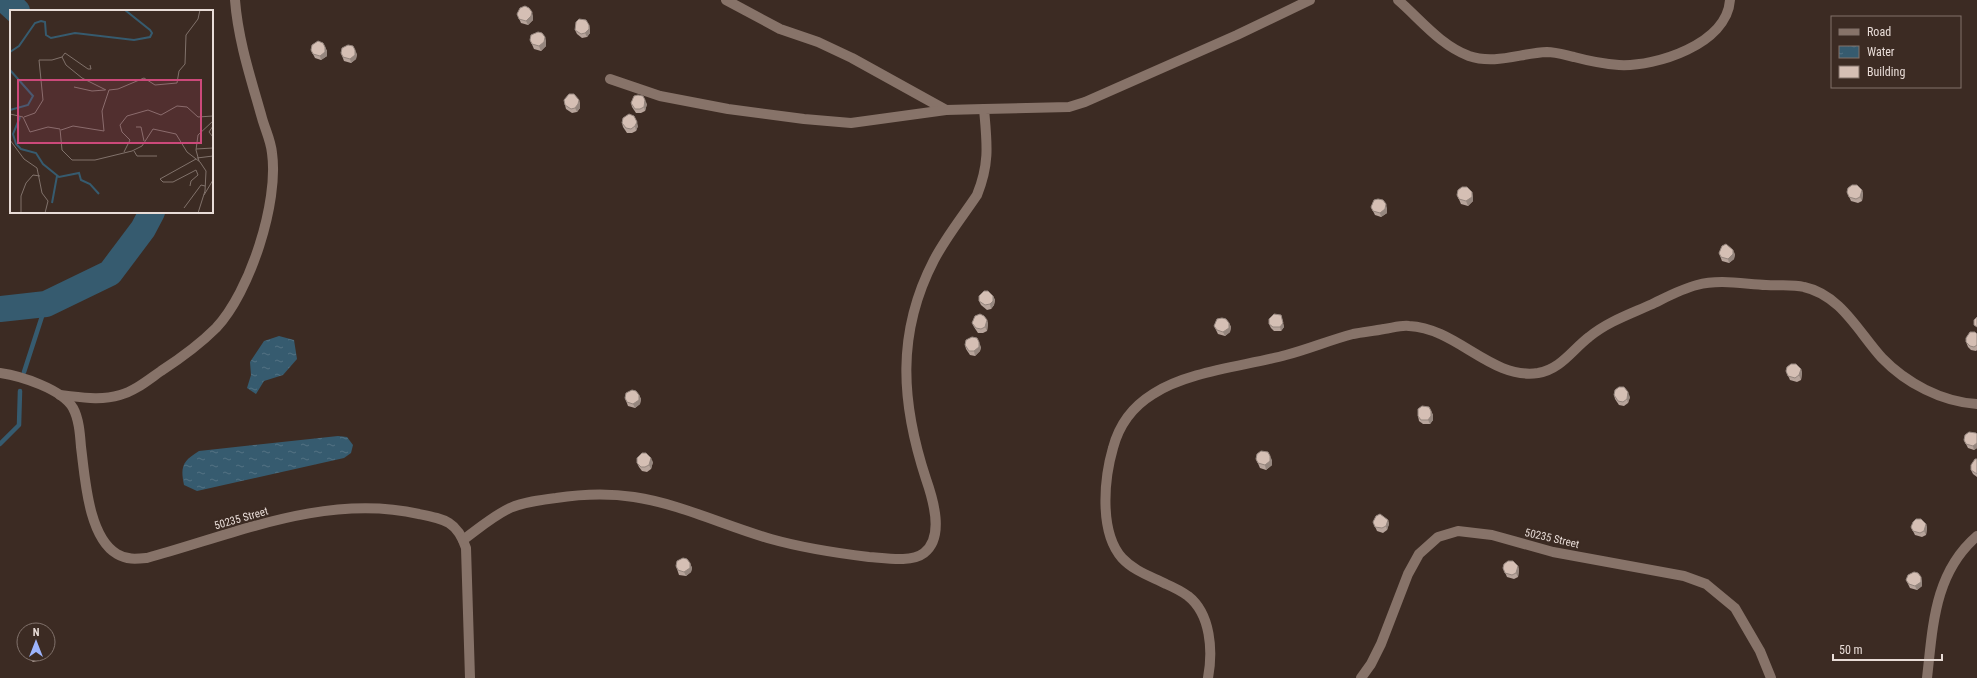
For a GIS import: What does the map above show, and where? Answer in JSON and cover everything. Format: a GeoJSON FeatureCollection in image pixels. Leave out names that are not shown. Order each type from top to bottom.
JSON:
{"type":"FeatureCollection","features":[{"type":"Feature","properties":{"kind":"street"},"geometry":{"type":"LineString","coordinates":[[60,395],[100,399],[120,395],[138,387],[190,352],[216,327],[234,304],[249,273],[267,219],[272,185],[272,153],[248,66],[236,16],[235,0]]}},
{"type":"Feature","properties":{"kind":"street"},"geometry":{"type":"LineString","coordinates":[[726,0],[780,29],[818,42],[852,58],[946,110]]}},
{"type":"Feature","properties":{"kind":"street"},"geometry":{"type":"LineString","coordinates":[[610,79],[660,96],[804,119],[851,123],[946,110],[1069,107],[1085,102],[1237,35],[1310,0]]}},
{"type":"Feature","properties":{"kind":"street"},"geometry":{"type":"LineString","coordinates":[[1398,0],[1445,44],[1482,59],[1501,59],[1547,52],[1602,63],[1621,65],[1665,58],[1697,45],[1712,36],[1720,27],[1726,16],[1730,0]]}},
{"type":"Feature","properties":{"kind":"street"},"geometry":{"type":"LineString","coordinates":[[463,540],[490,520],[510,508],[530,501],[595,494],[634,497],[663,503],[770,538],[848,554],[885,558],[906,558],[918,557],[927,551],[933,544],[934,514],[931,493],[912,431],[908,406],[906,378],[910,331],[923,285],[934,259],[977,195],[982,183],[987,160],[984,109]]}},
{"type":"Feature","properties":{"kind":"street"},"geometry":{"type":"LineString","coordinates":[[1208,678],[1210,667],[1210,642],[1205,620],[1199,608],[1189,597],[1138,571],[1121,557],[1110,536],[1106,514],[1106,481],[1112,450],[1120,427],[1135,408],[1154,393],[1175,383],[1287,355],[1353,334],[1407,326],[1424,328],[1441,334],[1459,342],[1491,363],[1510,370],[1540,373],[1553,368],[1565,360],[1589,337],[1608,324],[1697,284],[1716,282],[1803,286],[1819,292],[1842,309],[1884,360],[1903,376],[1926,390],[1945,398],[1968,404],[1977,404]]}},
{"type":"Feature","properties":{"kind":"street","name":"50235 Street"},"geometry":{"type":"LineString","coordinates":[[0,373],[12,374],[40,384],[60,395],[73,408],[79,426],[90,506],[97,528],[107,546],[118,554],[131,559],[147,558],[298,515],[325,510],[402,510],[452,523],[461,534],[466,548],[470,678]]}},
{"type":"Feature","properties":{"kind":"street","name":"50235 Street"},"geometry":{"type":"LineString","coordinates":[[1361,678],[1371,664],[1381,644],[1408,574],[1419,554],[1438,537],[1458,531],[1492,535],[1553,552],[1684,576],[1706,584],[1721,594],[1735,608],[1760,651],[1771,678]]}},
{"type":"Feature","properties":{"kind":"street"},"geometry":{"type":"LineString","coordinates":[[1927,678],[1933,623],[1942,588],[1955,559],[1964,547],[1977,536]]}},
{"type":"Feature","properties":{"kind":"water"},"geometry":{"type":"Polygon","coordinates":[[[279,336],[294,340],[297,359],[283,375],[264,381],[256,394],[247,388],[251,375],[250,362],[264,341],[279,336]]]}},
{"type":"Feature","properties":{"kind":"water"},"geometry":{"type":"Polygon","coordinates":[[[338,436],[347,437],[353,445],[351,453],[344,458],[197,491],[184,485],[182,473],[184,465],[189,458],[199,451],[338,436]]]}},
{"type":"Feature","properties":{"kind":"building"},"geometry":{"type":"Polygon","coordinates":[[[525,6],[532,12],[531,16],[526,21],[519,19],[517,14],[520,8],[525,6]]]}},
{"type":"Feature","properties":{"kind":"building"},"geometry":{"type":"Polygon","coordinates":[[[579,19],[586,20],[589,25],[589,29],[585,33],[581,34],[575,30],[576,22],[579,19]]]}},
{"type":"Feature","properties":{"kind":"building"},"geometry":{"type":"Polygon","coordinates":[[[538,32],[542,33],[545,37],[544,42],[539,46],[532,44],[530,40],[531,35],[538,32]]]}},
{"type":"Feature","properties":{"kind":"building"},"geometry":{"type":"Polygon","coordinates":[[[318,41],[323,43],[325,47],[325,52],[320,56],[313,54],[311,50],[312,45],[318,41]]]}},
{"type":"Feature","properties":{"kind":"building"},"geometry":{"type":"Polygon","coordinates":[[[348,45],[353,46],[355,50],[355,55],[350,59],[343,57],[341,53],[342,48],[348,45]]]}},
{"type":"Feature","properties":{"kind":"building"},"geometry":{"type":"Polygon","coordinates":[[[569,94],[574,94],[579,100],[575,108],[571,109],[565,105],[564,100],[569,94]]]}},
{"type":"Feature","properties":{"kind":"building"},"geometry":{"type":"Polygon","coordinates":[[[634,96],[643,96],[645,100],[644,107],[635,109],[631,103],[634,96]]]}},
{"type":"Feature","properties":{"kind":"building"},"geometry":{"type":"Polygon","coordinates":[[[629,114],[634,116],[637,122],[631,129],[626,128],[622,123],[623,118],[629,114]]]}},
{"type":"Feature","properties":{"kind":"building"},"geometry":{"type":"Polygon","coordinates":[[[1852,185],[1857,185],[1862,190],[1860,197],[1856,199],[1849,197],[1847,192],[1848,188],[1852,185]]]}},
{"type":"Feature","properties":{"kind":"building"},"geometry":{"type":"Polygon","coordinates":[[[1462,187],[1467,187],[1472,192],[1472,197],[1466,201],[1459,199],[1457,195],[1458,190],[1462,187]]]}},
{"type":"Feature","properties":{"kind":"building"},"geometry":{"type":"Polygon","coordinates":[[[1374,200],[1383,200],[1386,204],[1385,209],[1380,213],[1373,211],[1371,207],[1374,200]]]}},
{"type":"Feature","properties":{"kind":"building"},"geometry":{"type":"Polygon","coordinates":[[[1726,244],[1733,250],[1733,254],[1728,259],[1721,257],[1719,253],[1722,246],[1726,244]]]}},
{"type":"Feature","properties":{"kind":"building"},"geometry":{"type":"Polygon","coordinates":[[[984,291],[988,291],[993,296],[993,301],[990,304],[985,305],[979,301],[979,296],[984,291]]]}},
{"type":"Feature","properties":{"kind":"building"},"geometry":{"type":"Polygon","coordinates":[[[980,314],[987,320],[985,327],[981,329],[976,328],[972,323],[975,316],[980,314]]]}},
{"type":"Feature","properties":{"kind":"building"},"geometry":{"type":"Polygon","coordinates":[[[1274,314],[1281,315],[1283,323],[1280,327],[1273,327],[1269,324],[1269,319],[1274,314]]]}},
{"type":"Feature","properties":{"kind":"building"},"geometry":{"type":"Polygon","coordinates":[[[1977,317],[1977,327],[1974,325],[1974,320],[1977,317]]]}},
{"type":"Feature","properties":{"kind":"building"},"geometry":{"type":"Polygon","coordinates":[[[1217,319],[1226,319],[1229,323],[1229,328],[1223,332],[1217,330],[1214,326],[1217,319]]]}},
{"type":"Feature","properties":{"kind":"building"},"geometry":{"type":"Polygon","coordinates":[[[1970,332],[1975,332],[1977,334],[1977,345],[1974,347],[1970,346],[1966,342],[1966,338],[1970,332]]]}},
{"type":"Feature","properties":{"kind":"building"},"geometry":{"type":"Polygon","coordinates":[[[972,337],[977,338],[979,347],[974,351],[969,351],[965,345],[966,340],[972,337]]]}},
{"type":"Feature","properties":{"kind":"building"},"geometry":{"type":"Polygon","coordinates":[[[1791,364],[1796,364],[1801,369],[1799,375],[1795,378],[1788,376],[1786,371],[1787,367],[1791,364]]]}},
{"type":"Feature","properties":{"kind":"building"},"geometry":{"type":"Polygon","coordinates":[[[1619,387],[1624,387],[1628,392],[1627,399],[1623,402],[1618,401],[1614,395],[1615,390],[1619,387]]]}},
{"type":"Feature","properties":{"kind":"building"},"geometry":{"type":"Polygon","coordinates":[[[632,390],[636,391],[639,395],[639,400],[633,404],[627,402],[625,398],[626,393],[632,390]]]}},
{"type":"Feature","properties":{"kind":"building"},"geometry":{"type":"Polygon","coordinates":[[[1422,406],[1429,407],[1431,411],[1431,416],[1428,420],[1421,420],[1418,416],[1418,409],[1422,406]]]}},
{"type":"Feature","properties":{"kind":"building"},"geometry":{"type":"Polygon","coordinates":[[[1969,432],[1977,434],[1977,443],[1973,446],[1966,444],[1964,440],[1965,435],[1969,432]]]}},
{"type":"Feature","properties":{"kind":"building"},"geometry":{"type":"Polygon","coordinates":[[[1261,451],[1268,452],[1270,456],[1270,461],[1265,465],[1258,463],[1256,459],[1257,454],[1261,451]]]}},
{"type":"Feature","properties":{"kind":"building"},"geometry":{"type":"Polygon","coordinates":[[[642,453],[646,453],[651,458],[649,465],[645,467],[641,467],[637,463],[637,458],[642,453]]]}},
{"type":"Feature","properties":{"kind":"building"},"geometry":{"type":"Polygon","coordinates":[[[1975,459],[1977,459],[1977,474],[1971,470],[1971,465],[1975,459]]]}},
{"type":"Feature","properties":{"kind":"building"},"geometry":{"type":"Polygon","coordinates":[[[1380,514],[1388,520],[1386,526],[1382,528],[1375,527],[1373,522],[1376,516],[1380,514]]]}},
{"type":"Feature","properties":{"kind":"building"},"geometry":{"type":"Polygon","coordinates":[[[1916,519],[1921,519],[1926,524],[1924,531],[1920,533],[1913,531],[1911,527],[1916,519]]]}},
{"type":"Feature","properties":{"kind":"building"},"geometry":{"type":"Polygon","coordinates":[[[683,558],[687,559],[690,563],[690,568],[684,572],[678,570],[676,566],[677,561],[683,558]]]}},
{"type":"Feature","properties":{"kind":"building"},"geometry":{"type":"Polygon","coordinates":[[[1508,561],[1513,561],[1518,566],[1516,573],[1512,575],[1505,573],[1503,568],[1504,564],[1508,561]]]}},
{"type":"Feature","properties":{"kind":"building"},"geometry":{"type":"Polygon","coordinates":[[[1914,572],[1918,573],[1921,577],[1921,582],[1915,586],[1909,584],[1906,580],[1908,575],[1914,572]]]}},
{"type":"Feature","properties":{"kind":"waterway"},"geometry":{"type":"LineString","coordinates":[[5,0],[16,10]]}},
{"type":"Feature","properties":{"kind":"waterway"},"geometry":{"type":"LineString","coordinates":[[0,309],[46,304],[110,273],[143,229],[151,213]]}},
{"type":"Feature","properties":{"kind":"waterway"},"geometry":{"type":"LineString","coordinates":[[24,372],[46,304]]}},
{"type":"Feature","properties":{"kind":"waterway"},"geometry":{"type":"LineString","coordinates":[[0,444],[19,425],[20,391]]}}]}
